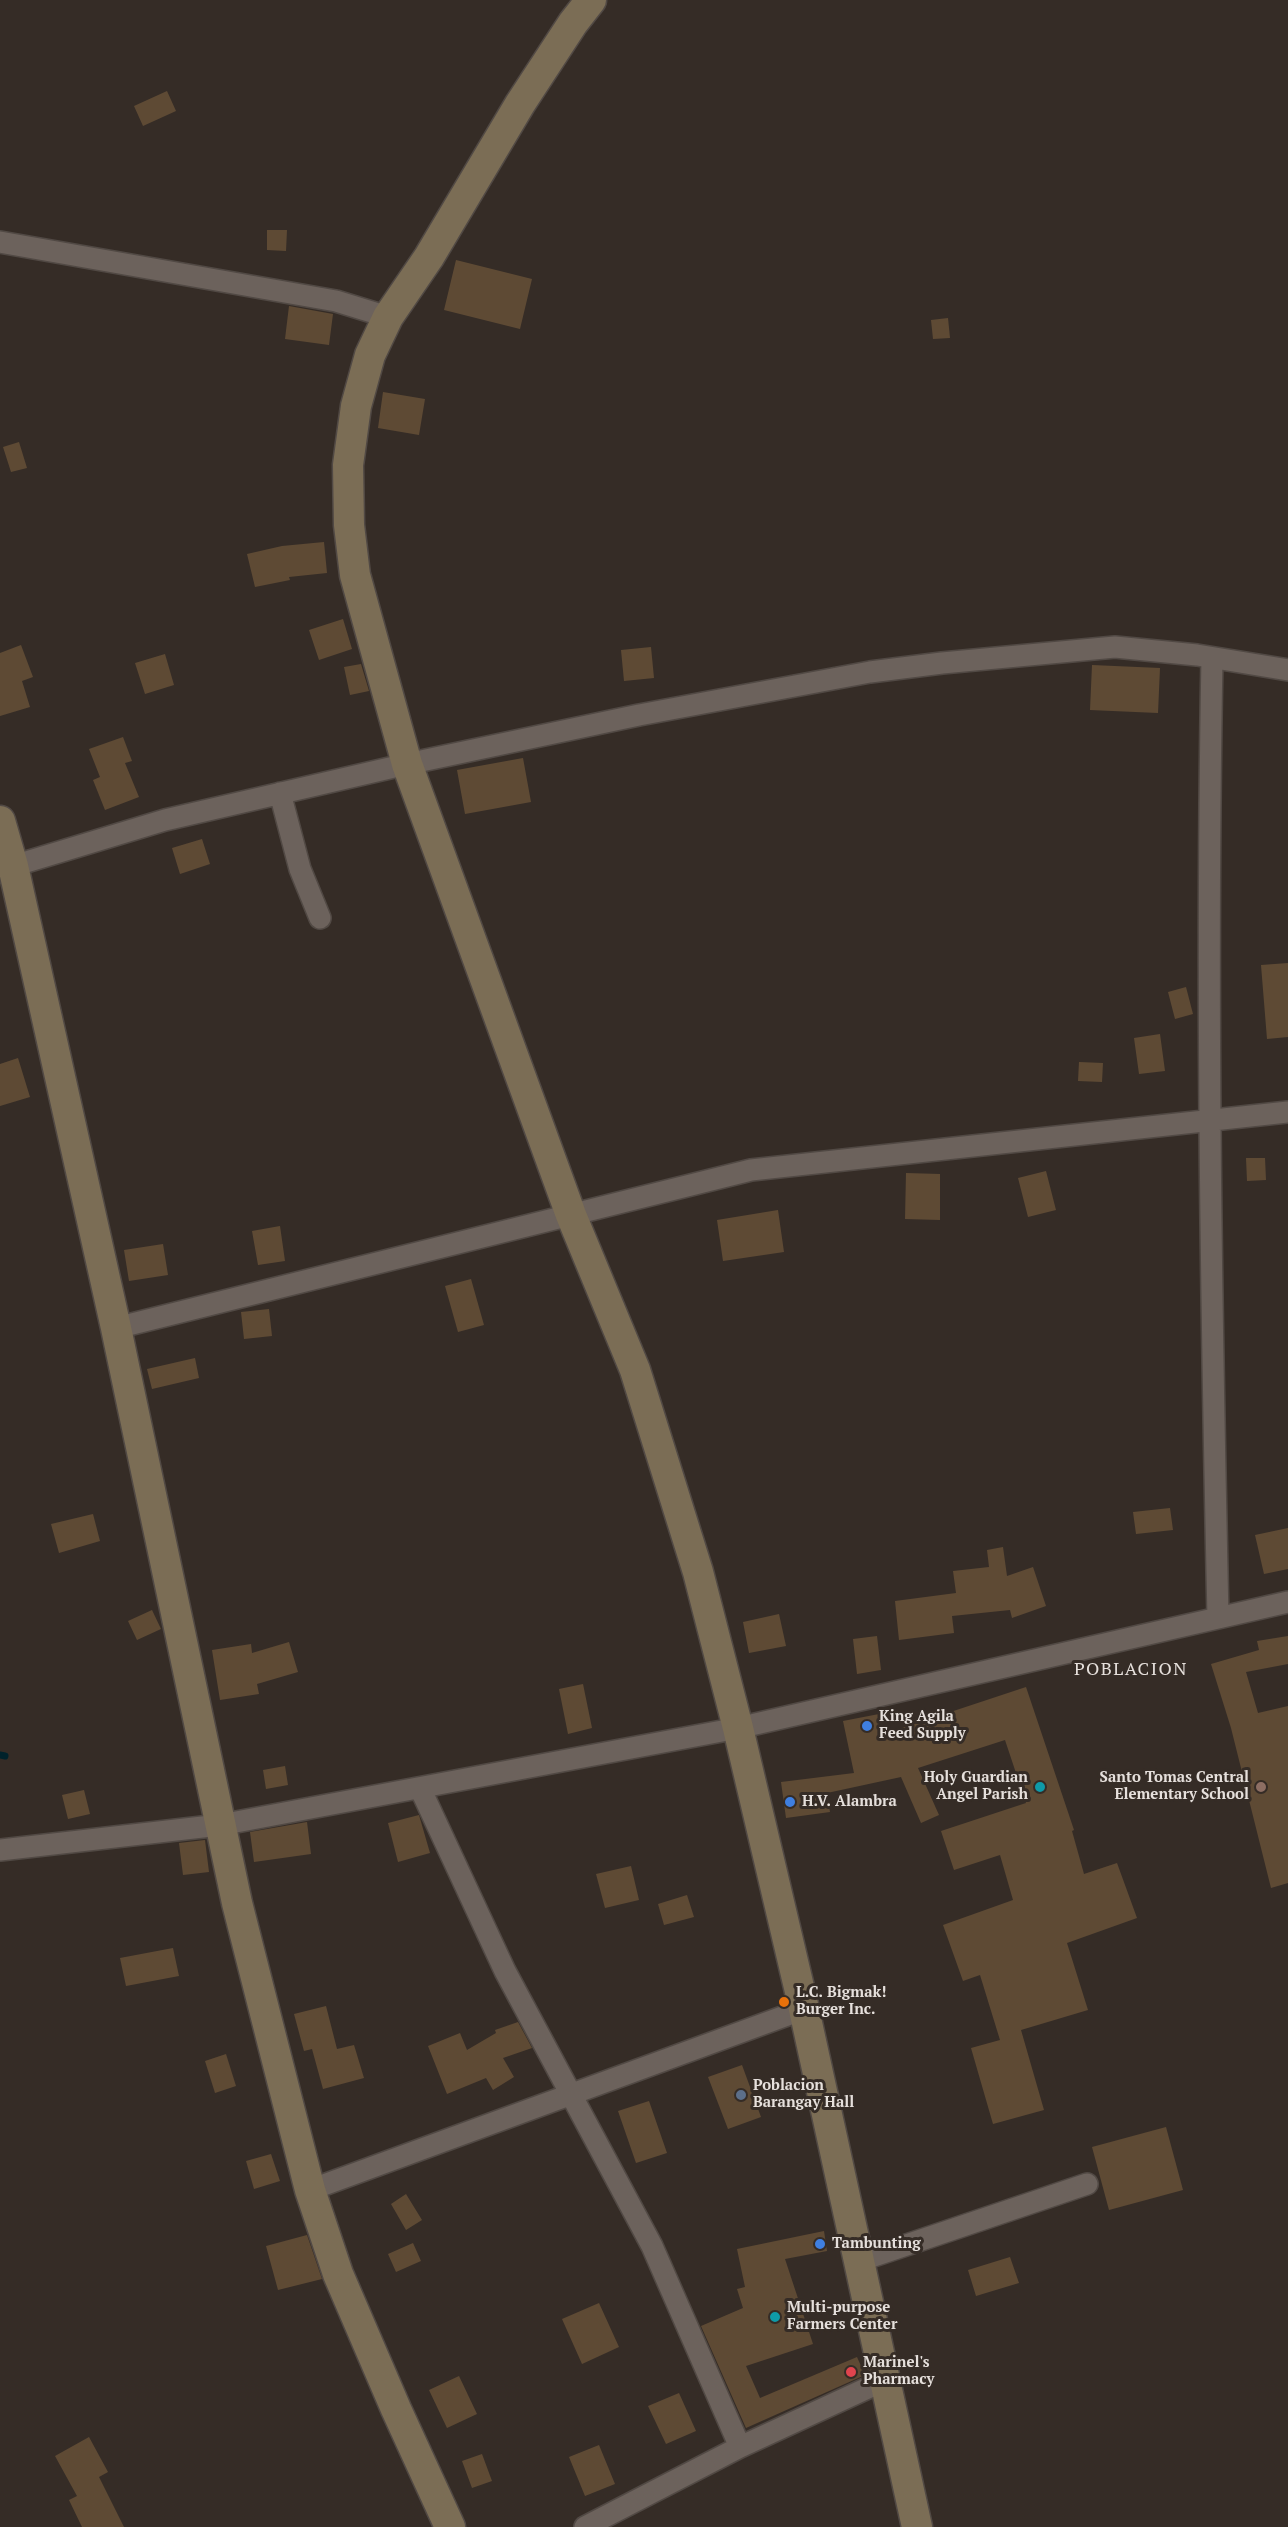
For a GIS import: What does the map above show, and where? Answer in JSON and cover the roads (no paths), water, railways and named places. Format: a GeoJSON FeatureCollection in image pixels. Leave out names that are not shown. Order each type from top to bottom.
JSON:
{"type":"FeatureCollection","features":[{"type":"Feature","properties":{"kind":"street"},"geometry":{"type":"LineString","coordinates":[[591,0],[573,23],[520,104],[429,257],[388,317],[370,355],[356,406],[348,465],[349,525],[355,575],[407,764],[571,1215],[635,1370],[698,1572],[738,1728],[804,2009],[917,2527]]}},
{"type":"Feature","properties":{"kind":"street"},"geometry":{"type":"LineString","coordinates":[[0,242],[336,301],[388,317]]}},
{"type":"Feature","properties":{"kind":"street"},"geometry":{"type":"LineString","coordinates":[[13,866],[165,820],[407,764],[639,715],[880,671],[1115,647],[1212,658],[1288,670]]}},
{"type":"Feature","properties":{"kind":"street"},"geometry":{"type":"LineString","coordinates":[[1212,658],[1208,897],[1209,1121],[1218,1618]]}},
{"type":"Feature","properties":{"kind":"street"},"geometry":{"type":"LineString","coordinates":[[280,793],[300,868],[320,918]]}},
{"type":"Feature","properties":{"kind":"street"},"geometry":{"type":"LineString","coordinates":[[0,821],[13,866],[116,1328],[237,1903],[310,2190],[338,2274],[450,2527]]}},
{"type":"Feature","properties":{"kind":"street"},"geometry":{"type":"LineString","coordinates":[[116,1328],[751,1170],[1288,1112]]}},
{"type":"Feature","properties":{"kind":"street"},"geometry":{"type":"LineString","coordinates":[[0,1850],[220,1825],[738,1728],[1288,1602]]}},
{"type":"Feature","properties":{"kind":"street"},"geometry":{"type":"LineString","coordinates":[[420,1788],[505,1971],[573,2094],[652,2246],[740,2447]]}},
{"type":"Feature","properties":{"kind":"street"},"geometry":{"type":"LineString","coordinates":[[310,2190],[804,2009]]}},
{"type":"Feature","properties":{"kind":"street"},"geometry":{"type":"LineString","coordinates":[[859,2261],[1087,2184]]}},
{"type":"Feature","properties":{"kind":"street"},"geometry":{"type":"LineString","coordinates":[[585,2527],[740,2447],[885,2380]]}},
{"type":"Feature","properties":{"kind":"waterway"},"geometry":{"type":"LineString","coordinates":[[0,1755],[5,1756]]}},
{"type":"Feature","properties":{"kind":"place","name":"King Agila Feed Supply"},"geometry":{"type":"Point","coordinates":[867,1726]}},
{"type":"Feature","properties":{"kind":"place","name":"Holy Guardian Angel Parish"},"geometry":{"type":"Point","coordinates":[1040,1787]}},
{"type":"Feature","properties":{"kind":"place","name":"Santo Tomas Central Elementary School"},"geometry":{"type":"Point","coordinates":[1261,1787]}},
{"type":"Feature","properties":{"kind":"place","name":"H.V. Alambra"},"geometry":{"type":"Point","coordinates":[790,1802]}},
{"type":"Feature","properties":{"kind":"place","name":"L.C. Bigmak! Burger Inc."},"geometry":{"type":"Point","coordinates":[784,2002]}},
{"type":"Feature","properties":{"kind":"place","name":"Poblacion Barangay Hall"},"geometry":{"type":"Point","coordinates":[741,2095]}},
{"type":"Feature","properties":{"kind":"place","name":"Tambunting"},"geometry":{"type":"Point","coordinates":[820,2244]}},
{"type":"Feature","properties":{"kind":"place","name":"Multi-purpose Farmers Center"},"geometry":{"type":"Point","coordinates":[775,2317]}},
{"type":"Feature","properties":{"kind":"place","name":"Marinel's Pharmacy"},"geometry":{"type":"Point","coordinates":[851,2372]}},
{"type":"Feature","properties":{"kind":"district","name":"POBLACION"},"geometry":{"type":"Point","coordinates":[1131,1670]}}]}
